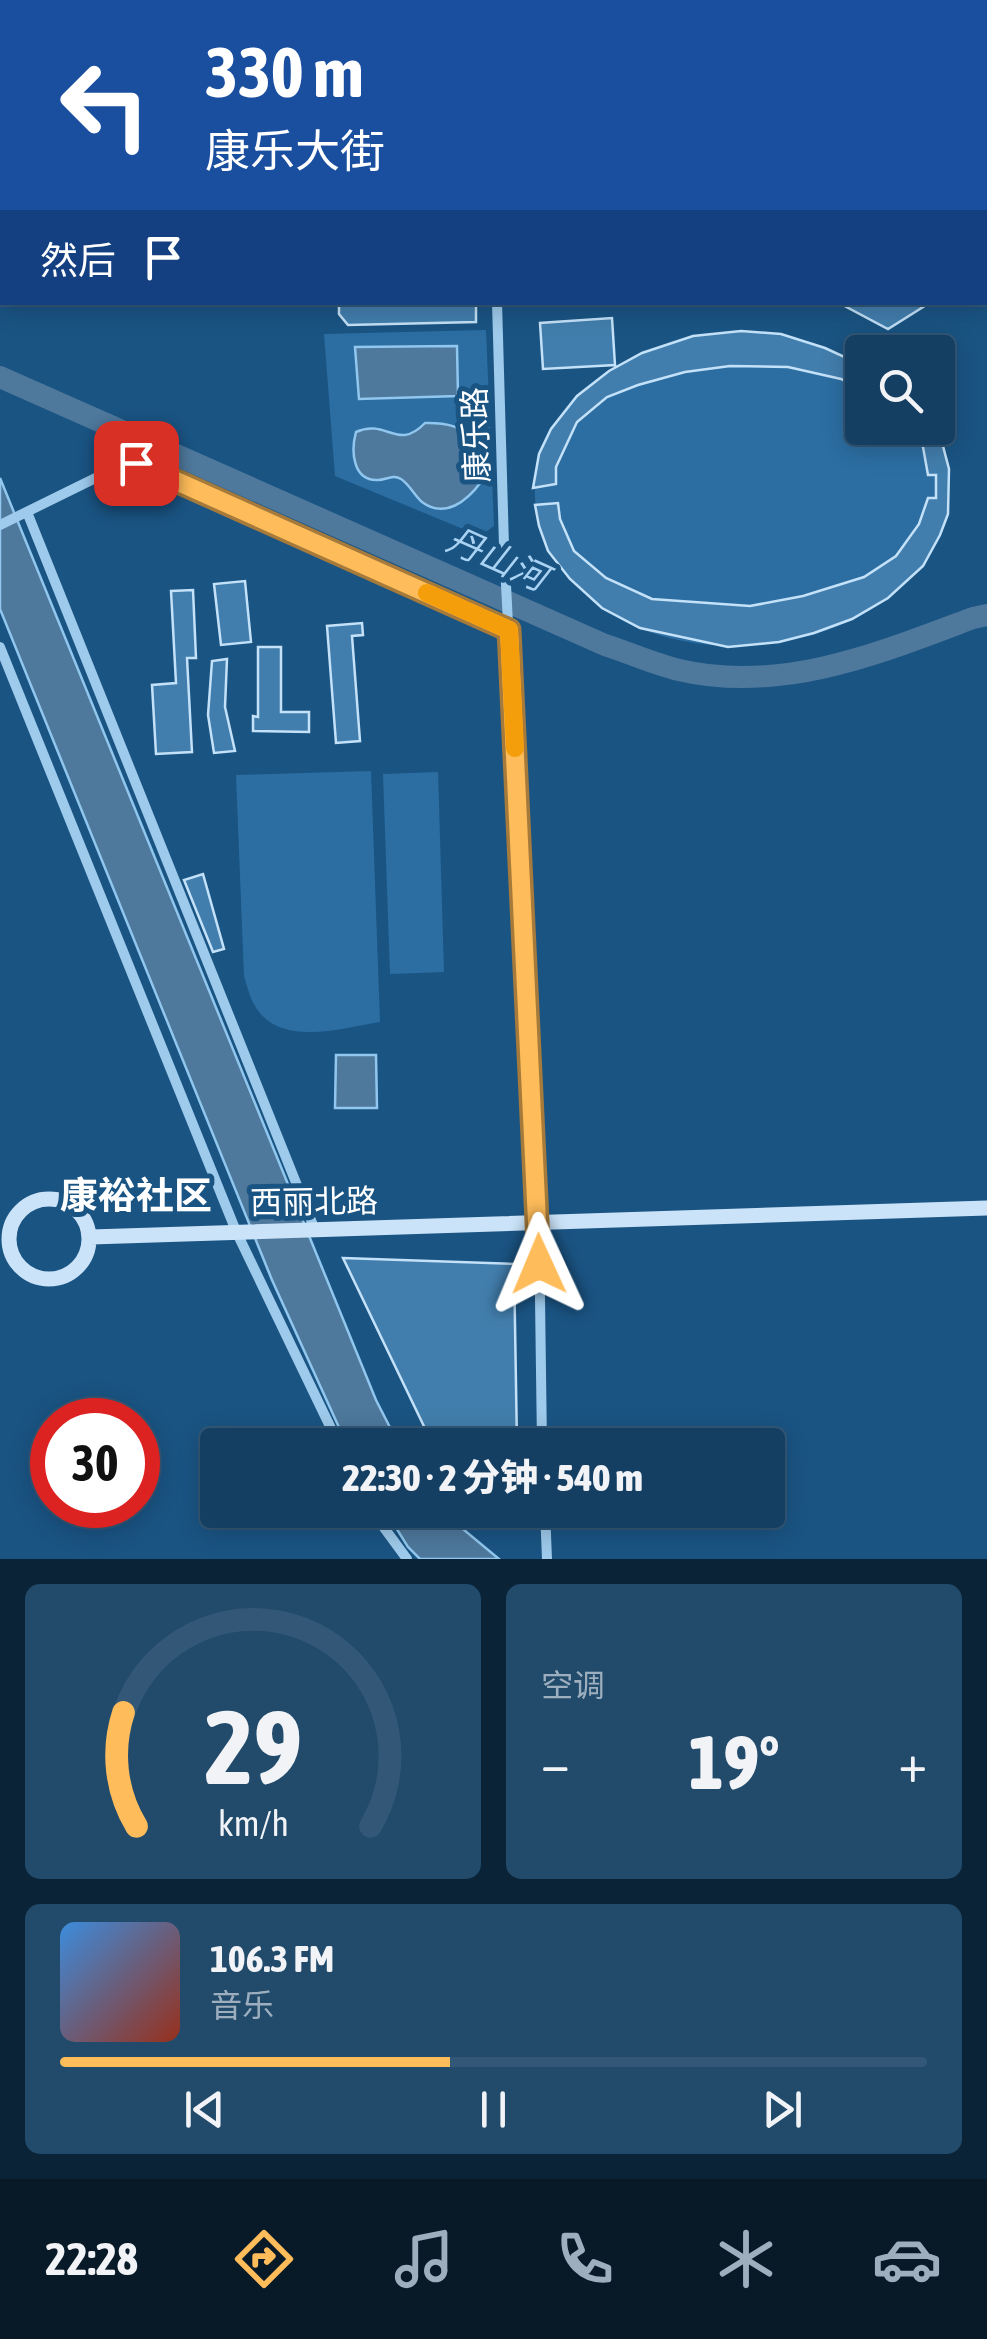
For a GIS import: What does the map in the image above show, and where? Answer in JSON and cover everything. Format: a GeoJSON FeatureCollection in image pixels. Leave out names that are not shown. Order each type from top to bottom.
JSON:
{"type":"FeatureCollection","features":[{"type":"Feature","properties":{"kind":"street","name":"康乐路"},"geometry":{"type":"LineString","coordinates":[[497,305],[504,546],[538,1225],[541,1428]]}},
{"type":"Feature","properties":{"kind":"street"},"geometry":{"type":"LineString","coordinates":[[0,525],[122,465],[136,463],[509,630]]}},
{"type":"Feature","properties":{"kind":"street"},"geometry":{"type":"LineString","coordinates":[[27,512],[316,1230]]}},
{"type":"Feature","properties":{"kind":"street"},"geometry":{"type":"LineString","coordinates":[[0,646],[236,1232],[331,1428]]}},
{"type":"Feature","properties":{"kind":"street"},"geometry":{"type":"LineString","coordinates":[[48,1198],[68,1203],[84,1217],[90,1237],[88,1255],[77,1270],[60,1279],[42,1280],[24,1272],[4,1240],[14,1219],[28,1204],[48,1198]]}},
{"type":"Feature","properties":{"kind":"street","name":"西丽北路"},"geometry":{"type":"LineString","coordinates":[[90,1237],[987,1208]]}},
{"type":"Feature","properties":{"kind":"street"},"geometry":{"type":"LineString","coordinates":[[382,1528],[408,1559]]}},
{"type":"Feature","properties":{"kind":"street"},"geometry":{"type":"LineString","coordinates":[[545,1528],[546,1559]]}},
{"type":"Feature","properties":{"kind":"shaded area"},"geometry":{"type":"Polygon","coordinates":[[[486,330],[494,526],[480,536],[335,476],[324,334],[486,330]]]}},
{"type":"Feature","properties":{"kind":"shaded area"},"geometry":{"type":"Polygon","coordinates":[[[741,331],[773,335],[845,357],[845,445],[943,445],[949,471],[948,501],[935,544],[911,577],[880,604],[844,624],[761,645],[677,640],[639,628],[602,606],[566,574],[547,546],[537,514],[535,483],[544,444],[565,409],[607,372],[632,358],[741,331]]]}},
{"type":"Feature","properties":{"kind":"shaded area"},"geometry":{"type":"Polygon","coordinates":[[[457,346],[458,396],[359,399],[355,347],[457,346]]]}},
{"type":"Feature","properties":{"kind":"shaded area"},"geometry":{"type":"Polygon","coordinates":[[[425,423],[463,430],[476,445],[481,482],[455,506],[431,507],[398,478],[369,479],[355,463],[356,432],[376,429],[407,435],[425,423]]]}},
{"type":"Feature","properties":{"kind":"shaded area"},"geometry":{"type":"Polygon","coordinates":[[[0,478],[390,1428],[339,1428],[272,1280],[0,609],[0,478]]]}},
{"type":"Feature","properties":{"kind":"shaded area"},"geometry":{"type":"Polygon","coordinates":[[[371,771],[380,1022],[312,1032],[280,1027],[255,1006],[244,976],[236,775],[371,771]]]}},
{"type":"Feature","properties":{"kind":"shaded area"},"geometry":{"type":"Polygon","coordinates":[[[438,772],[444,972],[390,974],[383,774],[438,772]]]}},
{"type":"Feature","properties":{"kind":"shaded area"},"geometry":{"type":"Polygon","coordinates":[[[336,1055],[376,1055],[377,1108],[335,1108],[336,1055]]]}},
{"type":"Feature","properties":{"kind":"shaded area"},"geometry":{"type":"Polygon","coordinates":[[[396,1528],[462,1528],[499,1559],[420,1559],[396,1528]]]}},
{"type":"Feature","properties":{"kind":"building"},"geometry":{"type":"Polygon","coordinates":[[[339,305],[476,305],[476,322],[348,325],[339,314],[339,305]]]}},
{"type":"Feature","properties":{"kind":"building"},"geometry":{"type":"Polygon","coordinates":[[[843,305],[926,305],[888,329],[843,305]]]}},
{"type":"Feature","properties":{"kind":"building"},"geometry":{"type":"Polygon","coordinates":[[[612,318],[615,365],[543,369],[540,323],[612,318]]]}},
{"type":"Feature","properties":{"kind":"building"},"geometry":{"type":"Polygon","coordinates":[[[741,331],[781,334],[845,357],[845,381],[788,367],[730,366],[685,372],[638,385],[607,397],[577,422],[556,467],[556,484],[533,488],[539,454],[551,429],[577,396],[609,371],[642,353],[693,336],[741,331]]]}},
{"type":"Feature","properties":{"kind":"building"},"geometry":{"type":"Polygon","coordinates":[[[943,445],[949,469],[948,514],[923,566],[888,598],[852,619],[779,642],[728,647],[640,628],[602,608],[570,579],[548,551],[535,505],[558,503],[560,519],[574,551],[606,578],[652,599],[750,606],[803,596],[864,577],[896,556],[919,524],[928,498],[936,498],[936,475],[928,475],[923,447],[943,445]]]}},
{"type":"Feature","properties":{"kind":"building"},"geometry":{"type":"Polygon","coordinates":[[[245,581],[251,642],[221,645],[214,584],[245,581]]]}},
{"type":"Feature","properties":{"kind":"building"},"geometry":{"type":"Polygon","coordinates":[[[193,590],[196,658],[187,658],[192,752],[156,754],[152,685],[176,683],[171,591],[193,590]]]}},
{"type":"Feature","properties":{"kind":"building"},"geometry":{"type":"Polygon","coordinates":[[[362,623],[363,635],[352,636],[360,741],[336,743],[327,626],[362,623]]]}},
{"type":"Feature","properties":{"kind":"building"},"geometry":{"type":"Polygon","coordinates":[[[258,647],[281,647],[281,712],[309,712],[309,732],[253,731],[253,716],[258,717],[258,647]]]}},
{"type":"Feature","properties":{"kind":"building"},"geometry":{"type":"Polygon","coordinates":[[[227,659],[225,707],[235,751],[214,753],[208,715],[212,661],[227,659]]]}},
{"type":"Feature","properties":{"kind":"building"},"geometry":{"type":"Polygon","coordinates":[[[203,874],[224,949],[213,952],[184,880],[203,874]]]}},
{"type":"Feature","properties":{"kind":"building"},"geometry":{"type":"Polygon","coordinates":[[[343,1258],[514,1264],[517,1428],[425,1428],[343,1258]]]}},
{"type":"Feature","properties":{"kind":"waterway","name":"丹山河"},"geometry":{"type":"LineString","coordinates":[[0,377],[605,645],[679,670],[717,676],[792,673],[866,656],[987,615]]}},
{"type":"Feature","properties":{"kind":"slow traffic"},"geometry":{"type":"LineString","coordinates":[[427,593],[509,630],[515,748]]}},
{"type":"Feature","properties":{"kind":"district","name":"康裕社区"},"geometry":{"type":"Point","coordinates":[136,1196]}},
{"type":"Feature","properties":{"kind":"route"},"geometry":{"type":"LineString","coordinates":[[136,463],[509,630],[539,1264]]}}]}
